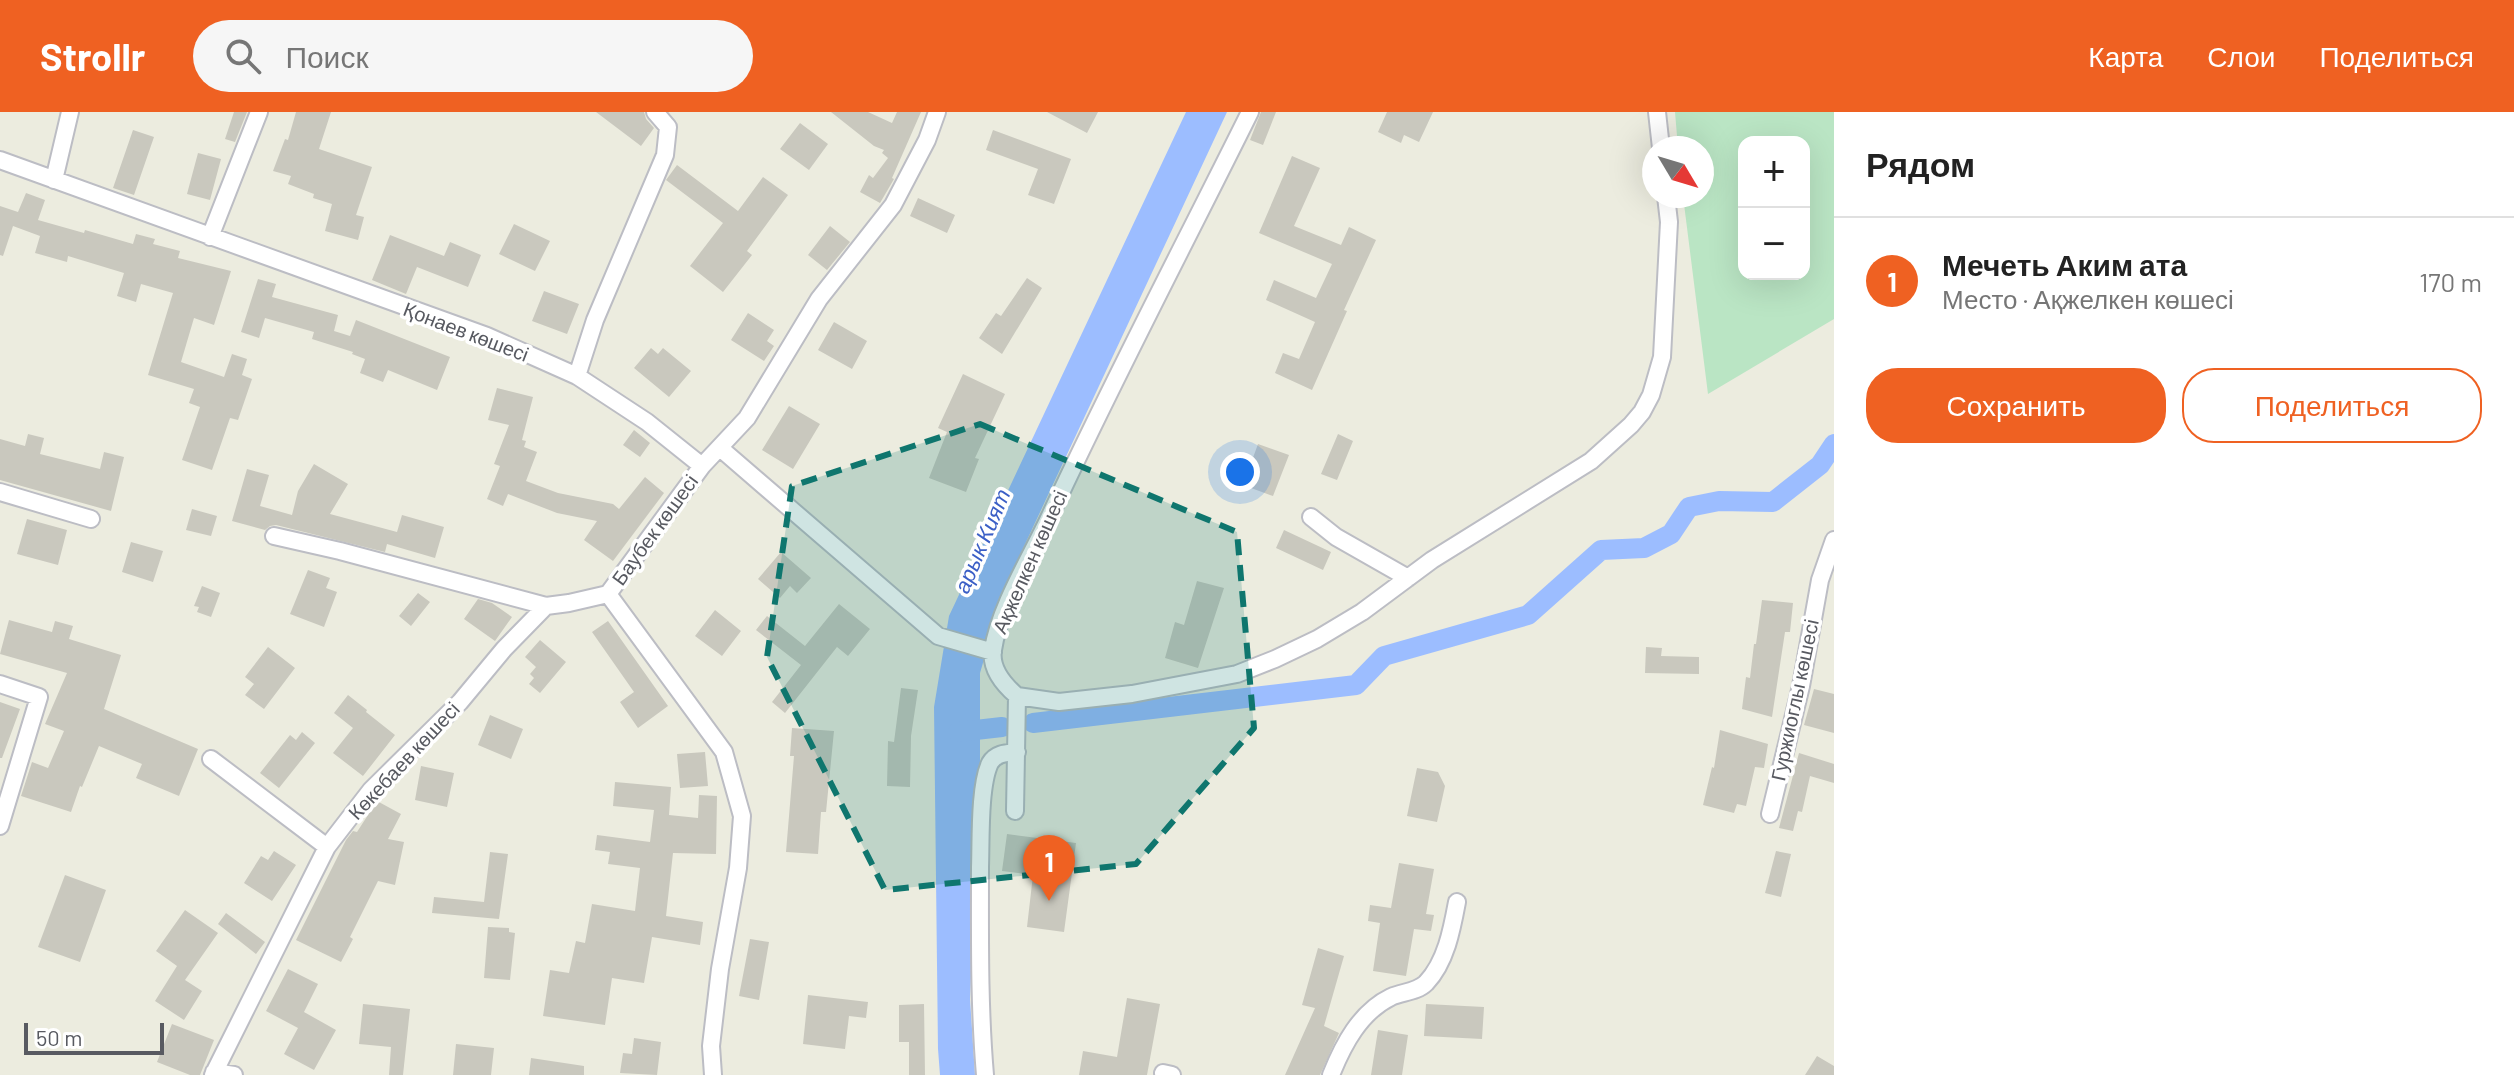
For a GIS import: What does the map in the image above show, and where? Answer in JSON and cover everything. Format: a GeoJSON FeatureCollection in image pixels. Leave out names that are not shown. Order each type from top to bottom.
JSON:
{"type":"FeatureCollection","features":[{"type":"Feature","properties":{"kind":"street"},"geometry":{"type":"LineString","coordinates":[[54,180],[70,112]]}},
{"type":"Feature","properties":{"kind":"street"},"geometry":{"type":"LineString","coordinates":[[210,237],[259,112]]}},
{"type":"Feature","properties":{"kind":"street"},"geometry":{"type":"LineString","coordinates":[[577,376],[595,320],[665,155],[668,127],[655,112]]}},
{"type":"Feature","properties":{"kind":"street","name":"Баубек көшесі"},"geometry":{"type":"LineString","coordinates":[[713,1075],[711,1046],[720,969],[738,868],[742,816],[724,752],[608,594],[702,466],[747,418],[819,299],[893,205],[927,140],[937,112]]}},
{"type":"Feature","properties":{"kind":"street","name":"Ақжелкен көшесі"},"geometry":{"type":"LineString","coordinates":[[1017,696],[1005,686],[996,671],[991,651],[1005,610],[1080,451],[1250,112]]}},
{"type":"Feature","properties":{"kind":"street"},"geometry":{"type":"LineString","coordinates":[[1657,112],[1660,136]]}},
{"type":"Feature","properties":{"kind":"street","name":"Қонаев көшесі"},"geometry":{"type":"LineString","coordinates":[[0,160],[487,336],[577,376],[647,422],[702,466]]}},
{"type":"Feature","properties":{"kind":"street"},"geometry":{"type":"LineString","coordinates":[[1015,811],[1017,696],[1059,702],[1132,694],[1237,674],[1317,639],[1362,612],[1432,560],[1591,461],[1631,425],[1651,395],[1662,357],[1667,208]]}},
{"type":"Feature","properties":{"kind":"street"},"geometry":{"type":"LineString","coordinates":[[720,448],[938,636],[991,651]]}},
{"type":"Feature","properties":{"kind":"street"},"geometry":{"type":"LineString","coordinates":[[0,492],[91,519]]}},
{"type":"Feature","properties":{"kind":"street"},"geometry":{"type":"LineString","coordinates":[[1311,517],[1336,537],[1408,578]]}},
{"type":"Feature","properties":{"kind":"street"},"geometry":{"type":"LineString","coordinates":[[274,536],[354,554],[546,606],[608,594]]}},
{"type":"Feature","properties":{"kind":"street","name":"Гуржиоглы көшесі"},"geometry":{"type":"LineString","coordinates":[[1770,814],[1801,686],[1820,580],[1834,540]]}},
{"type":"Feature","properties":{"kind":"street","name":"Көкебаев көшесі"},"geometry":{"type":"LineString","coordinates":[[213,1074],[327,847],[371,790],[460,702],[504,649],[546,606]]}},
{"type":"Feature","properties":{"kind":"street"},"geometry":{"type":"LineString","coordinates":[[0,684],[39,697],[0,826]]}},
{"type":"Feature","properties":{"kind":"street"},"geometry":{"type":"LineString","coordinates":[[985,1075],[979,1006],[981,817],[990,764],[1003,753],[1017,752]]}},
{"type":"Feature","properties":{"kind":"street"},"geometry":{"type":"LineString","coordinates":[[211,759],[327,847]]}},
{"type":"Feature","properties":{"kind":"street"},"geometry":{"type":"LineString","coordinates":[[1331,1075],[1339,1053],[1354,1029],[1377,1006],[1423,986],[1433,973],[1450,938],[1457,902]]}},
{"type":"Feature","properties":{"kind":"street"},"geometry":{"type":"LineString","coordinates":[[213,1074],[234,1075]]}},
{"type":"Feature","properties":{"kind":"highlighted area"},"geometry":{"type":"Polygon","coordinates":[[[980,424],[1237,532],[1254,728],[1136,864],[885,890],[767,657],[792,486],[980,424]]]}},
{"type":"Feature","properties":{"kind":"green space"},"geometry":{"type":"Polygon","coordinates":[[[1675,112],[1834,112],[1834,319],[1708,394],[1685,208],[1714,208],[1714,136],[1677,136],[1675,112]]]}},
{"type":"Feature","properties":{"kind":"water"},"geometry":{"type":"Polygon","coordinates":[[[1186,112],[1227,112],[1006,585],[980,673],[980,773],[970,999],[975,1075],[940,1075],[934,707],[949,616],[1186,112]]]}},
{"type":"Feature","properties":{"kind":"building"},"geometry":{"type":"Polygon","coordinates":[[[234,112],[247,112],[235,142],[225,139],[234,112]]]}},
{"type":"Feature","properties":{"kind":"building"},"geometry":{"type":"Polygon","coordinates":[[[296,112],[331,112],[319,149],[372,167],[356,215],[364,217],[358,240],[325,231],[332,204],[313,198],[314,194],[288,184],[291,176],[273,171],[285,139],[288,140],[296,112]]]}},
{"type":"Feature","properties":{"kind":"building"},"geometry":{"type":"Polygon","coordinates":[[[596,112],[644,112],[654,128],[641,146],[596,112]]]}},
{"type":"Feature","properties":{"kind":"building"},"geometry":{"type":"Polygon","coordinates":[[[831,112],[868,112],[892,123],[897,112],[921,112],[894,179],[880,203],[860,192],[869,175],[873,178],[888,158],[882,153],[884,150],[874,146],[831,112]]]}},
{"type":"Feature","properties":{"kind":"building"},"geometry":{"type":"Polygon","coordinates":[[[1047,112],[1098,112],[1087,133],[1047,112]]]}},
{"type":"Feature","properties":{"kind":"building"},"geometry":{"type":"Polygon","coordinates":[[[1261,112],[1276,112],[1263,145],[1250,140],[1261,112]]]}},
{"type":"Feature","properties":{"kind":"building"},"geometry":{"type":"Polygon","coordinates":[[[1387,112],[1433,112],[1419,142],[1404,135],[1401,143],[1378,132],[1387,112]]]}},
{"type":"Feature","properties":{"kind":"building"},"geometry":{"type":"Polygon","coordinates":[[[800,123],[828,144],[809,170],[780,149],[800,123]]]}},
{"type":"Feature","properties":{"kind":"building"},"geometry":{"type":"Polygon","coordinates":[[[133,130],[154,137],[134,195],[113,188],[133,130]]]}},
{"type":"Feature","properties":{"kind":"building"},"geometry":{"type":"Polygon","coordinates":[[[993,130],[1071,159],[1054,204],[1028,195],[1038,169],[986,150],[993,130]]]}},
{"type":"Feature","properties":{"kind":"building"},"geometry":{"type":"Polygon","coordinates":[[[198,153],[221,159],[210,200],[187,194],[198,153]]]}},
{"type":"Feature","properties":{"kind":"building"},"geometry":{"type":"Polygon","coordinates":[[[1292,156],[1320,168],[1294,226],[1341,245],[1349,227],[1376,240],[1312,390],[1275,373],[1283,353],[1299,359],[1315,322],[1266,300],[1274,280],[1316,298],[1332,264],[1259,233],[1292,156]]]}},
{"type":"Feature","properties":{"kind":"building"},"geometry":{"type":"Polygon","coordinates":[[[677,165],[738,211],[763,177],[788,195],[747,251],[752,255],[723,292],[690,266],[723,223],[666,180],[677,165]]]}},
{"type":"Feature","properties":{"kind":"building"},"geometry":{"type":"Polygon","coordinates":[[[26,193],[45,200],[38,220],[133,244],[136,234],[155,239],[153,244],[180,251],[178,258],[231,271],[214,325],[194,318],[181,362],[224,377],[232,354],[247,359],[242,375],[252,379],[238,420],[230,418],[212,470],[182,460],[200,407],[189,403],[194,389],[148,375],[173,293],[141,284],[136,302],[117,296],[124,273],[68,256],[67,262],[35,253],[40,236],[13,226],[3,256],[0,255],[0,206],[18,212],[26,193]]]}},
{"type":"Feature","properties":{"kind":"building"},"geometry":{"type":"Polygon","coordinates":[[[918,198],[955,215],[947,233],[910,216],[918,198]]]}},
{"type":"Feature","properties":{"kind":"building"},"geometry":{"type":"Polygon","coordinates":[[[514,224],[550,241],[535,271],[499,254],[514,224]]]}},
{"type":"Feature","properties":{"kind":"building"},"geometry":{"type":"Polygon","coordinates":[[[830,226],[850,242],[827,270],[808,255],[830,226]]]}},
{"type":"Feature","properties":{"kind":"building"},"geometry":{"type":"Polygon","coordinates":[[[390,235],[444,256],[450,242],[481,255],[468,287],[417,267],[406,294],[372,280],[390,235]]]}},
{"type":"Feature","properties":{"kind":"building"},"geometry":{"type":"Polygon","coordinates":[[[1027,278],[1042,288],[1002,354],[979,338],[996,313],[1001,316],[1027,278]]]}},
{"type":"Feature","properties":{"kind":"building"},"geometry":{"type":"Polygon","coordinates":[[[258,279],[276,284],[272,297],[338,315],[334,331],[350,336],[356,320],[450,357],[437,390],[388,370],[383,382],[360,373],[365,359],[312,339],[314,332],[265,318],[259,338],[241,332],[258,279]]]}},
{"type":"Feature","properties":{"kind":"building"},"geometry":{"type":"Polygon","coordinates":[[[544,291],[579,304],[567,334],[532,321],[544,291]]]}},
{"type":"Feature","properties":{"kind":"building"},"geometry":{"type":"Polygon","coordinates":[[[748,313],[774,330],[767,341],[774,346],[764,361],[731,340],[748,313]]]}},
{"type":"Feature","properties":{"kind":"building"},"geometry":{"type":"Polygon","coordinates":[[[834,322],[867,341],[852,369],[818,350],[834,322]]]}},
{"type":"Feature","properties":{"kind":"building"},"geometry":{"type":"Polygon","coordinates":[[[651,348],[658,354],[663,348],[691,371],[669,397],[634,368],[651,348]]]}},
{"type":"Feature","properties":{"kind":"building"},"geometry":{"type":"Polygon","coordinates":[[[963,374],[1005,394],[975,458],[979,459],[966,492],[929,478],[947,432],[938,428],[963,374]]]}},
{"type":"Feature","properties":{"kind":"building"},"geometry":{"type":"Polygon","coordinates":[[[497,388],[533,397],[522,440],[526,441],[524,447],[537,452],[526,481],[558,493],[613,504],[619,509],[645,477],[664,493],[613,561],[584,540],[597,521],[557,513],[508,494],[503,506],[487,499],[500,466],[494,464],[509,425],[488,420],[497,388]]]}},
{"type":"Feature","properties":{"kind":"building"},"geometry":{"type":"Polygon","coordinates":[[[789,406],[820,424],[793,469],[762,450],[789,406]]]}},
{"type":"Feature","properties":{"kind":"building"},"geometry":{"type":"Polygon","coordinates":[[[634,430],[650,443],[640,457],[623,445],[634,430]]]}},
{"type":"Feature","properties":{"kind":"building"},"geometry":{"type":"Polygon","coordinates":[[[28,434],[44,438],[40,454],[100,469],[104,452],[124,457],[111,511],[0,480],[0,439],[25,446],[28,434]]]}},
{"type":"Feature","properties":{"kind":"building"},"geometry":{"type":"Polygon","coordinates":[[[1338,434],[1353,441],[1337,480],[1321,474],[1338,434]]]}},
{"type":"Feature","properties":{"kind":"building"},"geometry":{"type":"Polygon","coordinates":[[[1258,444],[1289,455],[1273,496],[1243,485],[1258,444]]]}},
{"type":"Feature","properties":{"kind":"building"},"geometry":{"type":"Polygon","coordinates":[[[314,464],[348,484],[330,514],[397,532],[402,515],[444,527],[435,558],[387,544],[385,552],[276,525],[265,530],[232,521],[247,469],[269,475],[260,506],[292,515],[298,491],[314,464]]]}},
{"type":"Feature","properties":{"kind":"building"},"geometry":{"type":"Polygon","coordinates":[[[192,509],[217,516],[211,536],[186,530],[192,509]]]}},
{"type":"Feature","properties":{"kind":"building"},"geometry":{"type":"Polygon","coordinates":[[[27,519],[67,530],[58,565],[17,554],[27,519]]]}},
{"type":"Feature","properties":{"kind":"building"},"geometry":{"type":"Polygon","coordinates":[[[1284,530],[1331,552],[1323,570],[1276,548],[1284,530]]]}},
{"type":"Feature","properties":{"kind":"building"},"geometry":{"type":"Polygon","coordinates":[[[131,542],[163,551],[153,582],[122,572],[131,542]]]}},
{"type":"Feature","properties":{"kind":"building"},"geometry":{"type":"Polygon","coordinates":[[[781,552],[811,578],[797,593],[790,586],[780,598],[758,579],[781,552]]]}},
{"type":"Feature","properties":{"kind":"building"},"geometry":{"type":"Polygon","coordinates":[[[308,570],[330,578],[326,588],[337,592],[324,627],[290,614],[308,570]]]}},
{"type":"Feature","properties":{"kind":"building"},"geometry":{"type":"Polygon","coordinates":[[[1197,581],[1224,588],[1198,668],[1165,658],[1175,622],[1184,625],[1197,581]]]}},
{"type":"Feature","properties":{"kind":"building"},"geometry":{"type":"Polygon","coordinates":[[[202,586],[220,593],[211,617],[197,612],[199,607],[194,606],[202,586]]]}},
{"type":"Feature","properties":{"kind":"building"},"geometry":{"type":"Polygon","coordinates":[[[418,593],[430,602],[411,626],[399,616],[418,593]]]}},
{"type":"Feature","properties":{"kind":"building"},"geometry":{"type":"Polygon","coordinates":[[[478,599],[492,603],[512,617],[495,641],[464,619],[478,599]]]}},
{"type":"Feature","properties":{"kind":"building"},"geometry":{"type":"Polygon","coordinates":[[[1762,600],[1793,603],[1790,632],[1785,632],[1772,717],[1742,709],[1762,600]]]}},
{"type":"Feature","properties":{"kind":"building"},"geometry":{"type":"Polygon","coordinates":[[[839,604],[870,629],[848,656],[837,647],[785,713],[772,702],[801,665],[756,630],[767,616],[805,646],[839,604]]]}},
{"type":"Feature","properties":{"kind":"building"},"geometry":{"type":"Polygon","coordinates":[[[715,610],[741,631],[722,656],[695,636],[715,610]]]}},
{"type":"Feature","properties":{"kind":"building"},"geometry":{"type":"Polygon","coordinates":[[[9,620],[52,632],[55,621],[73,626],[69,639],[121,655],[104,709],[198,749],[179,796],[136,778],[142,764],[99,746],[71,812],[21,796],[32,762],[48,768],[64,731],[45,724],[67,673],[0,654],[9,620]]]}},
{"type":"Feature","properties":{"kind":"building"},"geometry":{"type":"Polygon","coordinates":[[[608,621],[668,706],[638,728],[620,702],[634,692],[592,632],[608,621]]]}},
{"type":"Feature","properties":{"kind":"building"},"geometry":{"type":"Polygon","coordinates":[[[540,640],[566,662],[540,693],[529,684],[534,678],[530,674],[536,667],[525,657],[540,640]]]}},
{"type":"Feature","properties":{"kind":"building"},"geometry":{"type":"Polygon","coordinates":[[[268,647],[295,668],[264,709],[245,695],[254,684],[245,677],[268,647]]]}},
{"type":"Feature","properties":{"kind":"building"},"geometry":{"type":"Polygon","coordinates":[[[1646,647],[1662,648],[1661,656],[1699,657],[1699,674],[1645,673],[1646,647]]]}},
{"type":"Feature","properties":{"kind":"building"},"geometry":{"type":"Polygon","coordinates":[[[901,688],[918,690],[911,736],[910,787],[887,786],[888,741],[894,742],[901,688]]]}},
{"type":"Feature","properties":{"kind":"building"},"geometry":{"type":"Polygon","coordinates":[[[1814,689],[1834,694],[1834,733],[1804,725],[1814,689]]]}},
{"type":"Feature","properties":{"kind":"building"},"geometry":{"type":"Polygon","coordinates":[[[348,695],[395,735],[363,776],[333,753],[353,728],[334,713],[348,695]]]}},
{"type":"Feature","properties":{"kind":"building"},"geometry":{"type":"Polygon","coordinates":[[[0,702],[20,709],[2,758],[0,758],[0,702]]]}},
{"type":"Feature","properties":{"kind":"building"},"geometry":{"type":"Polygon","coordinates":[[[490,715],[523,729],[511,759],[478,745],[490,715]]]}},
{"type":"Feature","properties":{"kind":"building"},"geometry":{"type":"Polygon","coordinates":[[[792,728],[834,731],[826,812],[821,812],[818,854],[786,852],[794,756],[790,756],[792,728]]]}},
{"type":"Feature","properties":{"kind":"building"},"geometry":{"type":"Polygon","coordinates":[[[1720,730],[1768,744],[1764,768],[1755,767],[1746,806],[1737,804],[1734,813],[1703,805],[1714,768],[1720,730]]]}},
{"type":"Feature","properties":{"kind":"building"},"geometry":{"type":"Polygon","coordinates":[[[302,732],[315,743],[279,788],[260,773],[290,735],[296,740],[302,732]]]}},
{"type":"Feature","properties":{"kind":"building"},"geometry":{"type":"Polygon","coordinates":[[[705,752],[708,786],[680,788],[677,754],[705,752]]]}},
{"type":"Feature","properties":{"kind":"building"},"geometry":{"type":"Polygon","coordinates":[[[1799,753],[1834,764],[1834,783],[1810,776],[1802,812],[1798,811],[1793,831],[1779,828],[1799,753]]]}},
{"type":"Feature","properties":{"kind":"building"},"geometry":{"type":"Polygon","coordinates":[[[421,766],[454,773],[447,807],[415,800],[421,766]]]}},
{"type":"Feature","properties":{"kind":"building"},"geometry":{"type":"Polygon","coordinates":[[[1417,768],[1438,772],[1445,786],[1437,822],[1407,816],[1417,768]]]}},
{"type":"Feature","properties":{"kind":"building"},"geometry":{"type":"Polygon","coordinates":[[[615,782],[671,787],[669,815],[698,818],[699,795],[717,796],[716,854],[673,853],[666,916],[703,922],[700,945],[652,937],[644,983],[612,978],[605,1025],[543,1016],[550,970],[569,973],[576,941],[585,943],[592,904],[635,911],[640,868],[608,864],[610,852],[595,850],[597,835],[650,842],[654,810],[613,806],[615,782]]]}},
{"type":"Feature","properties":{"kind":"building"},"geometry":{"type":"Polygon","coordinates":[[[377,801],[401,814],[388,839],[404,842],[395,885],[378,881],[341,962],[296,940],[346,840],[353,831],[357,832],[377,801]]]}},
{"type":"Feature","properties":{"kind":"building"},"geometry":{"type":"Polygon","coordinates":[[[1007,834],[1076,843],[1064,932],[1027,927],[1033,875],[1002,871],[1007,834]]]}},
{"type":"Feature","properties":{"kind":"building"},"geometry":{"type":"Polygon","coordinates":[[[274,851],[296,865],[272,901],[244,883],[261,856],[268,860],[274,851]]]}},
{"type":"Feature","properties":{"kind":"building"},"geometry":{"type":"Polygon","coordinates":[[[1776,851],[1791,854],[1781,897],[1765,893],[1776,851]]]}},
{"type":"Feature","properties":{"kind":"building"},"geometry":{"type":"Polygon","coordinates":[[[490,852],[508,854],[499,919],[432,913],[434,897],[484,902],[490,852]]]}},
{"type":"Feature","properties":{"kind":"building"},"geometry":{"type":"Polygon","coordinates":[[[1399,863],[1434,869],[1426,914],[1434,915],[1431,931],[1414,929],[1406,976],[1373,971],[1380,923],[1368,921],[1370,905],[1391,908],[1399,863]]]}},
{"type":"Feature","properties":{"kind":"building"},"geometry":{"type":"Polygon","coordinates":[[[65,875],[106,890],[80,962],[38,947],[65,875]]]}},
{"type":"Feature","properties":{"kind":"building"},"geometry":{"type":"Polygon","coordinates":[[[185,910],[218,933],[185,980],[202,991],[184,1020],[155,1001],[177,966],[156,951],[185,910]]]}},
{"type":"Feature","properties":{"kind":"building"},"geometry":{"type":"Polygon","coordinates":[[[226,913],[265,942],[256,954],[218,924],[226,913]]]}},
{"type":"Feature","properties":{"kind":"building"},"geometry":{"type":"Polygon","coordinates":[[[488,927],[509,928],[509,932],[515,933],[510,980],[484,978],[488,927]]]}},
{"type":"Feature","properties":{"kind":"building"},"geometry":{"type":"Polygon","coordinates":[[[750,939],[769,942],[759,1000],[739,996],[750,939]]]}},
{"type":"Feature","properties":{"kind":"building"},"geometry":{"type":"Polygon","coordinates":[[[1318,948],[1344,956],[1324,1026],[1339,1033],[1320,1075],[1285,1075],[1315,1008],[1302,1005],[1318,948]]]}},
{"type":"Feature","properties":{"kind":"building"},"geometry":{"type":"Polygon","coordinates":[[[288,969],[318,984],[304,1012],[336,1030],[314,1070],[284,1054],[298,1028],[266,1011],[288,969]]]}},
{"type":"Feature","properties":{"kind":"building"},"geometry":{"type":"Polygon","coordinates":[[[808,995],[868,1002],[866,1018],[849,1016],[845,1049],[803,1044],[808,995]]]}},
{"type":"Feature","properties":{"kind":"building"},"geometry":{"type":"Polygon","coordinates":[[[1127,998],[1160,1004],[1147,1075],[1079,1075],[1083,1051],[1117,1057],[1127,998]]]}},
{"type":"Feature","properties":{"kind":"building"},"geometry":{"type":"Polygon","coordinates":[[[363,1004],[410,1009],[403,1075],[389,1075],[391,1047],[359,1044],[363,1004]]]}},
{"type":"Feature","properties":{"kind":"building"},"geometry":{"type":"Polygon","coordinates":[[[924,1004],[925,1075],[909,1075],[909,1042],[899,1042],[899,1005],[924,1004]]]}},
{"type":"Feature","properties":{"kind":"building"},"geometry":{"type":"Polygon","coordinates":[[[1426,1004],[1484,1007],[1482,1039],[1424,1036],[1426,1004]]]}},
{"type":"Feature","properties":{"kind":"building"},"geometry":{"type":"Polygon","coordinates":[[[172,1024],[214,1040],[200,1075],[190,1075],[157,1062],[172,1024]]]}},
{"type":"Feature","properties":{"kind":"building"},"geometry":{"type":"Polygon","coordinates":[[[1378,1030],[1408,1035],[1402,1075],[1371,1075],[1378,1030]]]}},
{"type":"Feature","properties":{"kind":"building"},"geometry":{"type":"Polygon","coordinates":[[[634,1038],[661,1042],[657,1075],[620,1073],[623,1053],[632,1054],[634,1038]]]}},
{"type":"Feature","properties":{"kind":"building"},"geometry":{"type":"Polygon","coordinates":[[[456,1044],[494,1048],[491,1075],[453,1075],[456,1044]]]}},
{"type":"Feature","properties":{"kind":"building"},"geometry":{"type":"Polygon","coordinates":[[[1817,1056],[1834,1066],[1834,1075],[1805,1075],[1817,1056]]]}},
{"type":"Feature","properties":{"kind":"building"},"geometry":{"type":"Polygon","coordinates":[[[531,1058],[584,1066],[584,1075],[529,1075],[531,1058]]]}},
{"type":"Feature","properties":{"kind":"waterway"},"geometry":{"type":"LineString","coordinates":[[1033,723],[1356,685],[1384,656],[1528,615],[1601,550],[1644,548],[1671,534],[1689,507],[1719,501],[1773,502],[1820,465],[1834,444]]}},
{"type":"Feature","properties":{"kind":"waterway"},"geometry":{"type":"LineString","coordinates":[[958,732],[1002,727]]}},
{"type":"Feature","properties":{"kind":"place","name":"Мечеть Аким ата"},"geometry":{"type":"Point","coordinates":[1049,901]}},
{"type":"Feature","properties":{"kind":"water label","name":"арык Кият"},"geometry":{"type":"Point","coordinates":[982,541]}}]}
